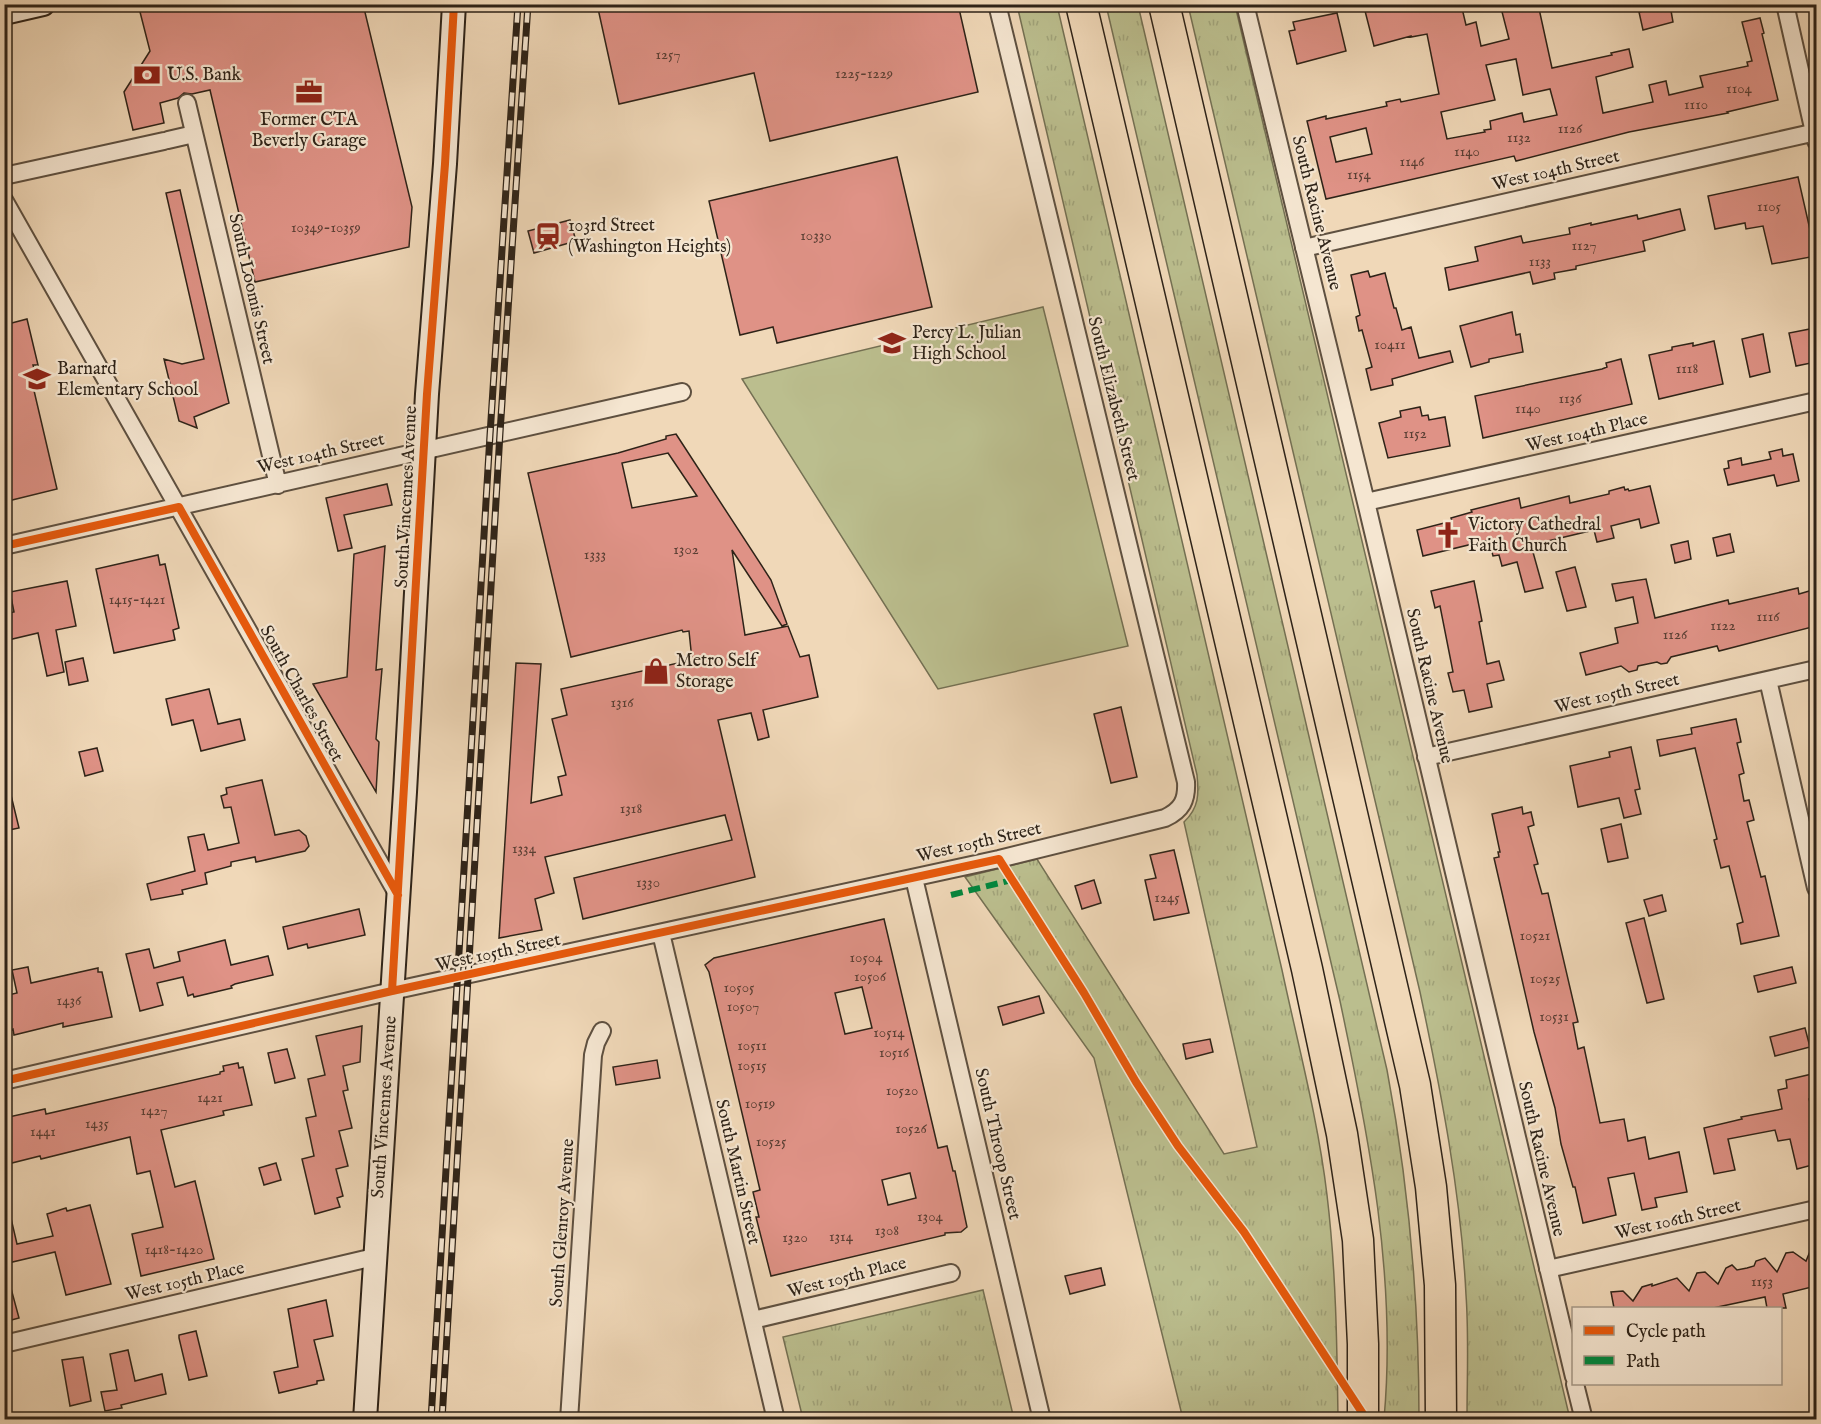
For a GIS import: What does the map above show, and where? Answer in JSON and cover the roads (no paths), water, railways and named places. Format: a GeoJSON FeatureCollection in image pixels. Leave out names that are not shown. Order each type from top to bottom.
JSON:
{"type":"FeatureCollection","features":[{"type":"Feature","properties":{"kind":"highway"},"geometry":{"type":"LineString","coordinates":[[1082,4],[1307,969],[1342,1134],[1358,1240],[1363,1344],[1363,1419]]}},
{"type":"Feature","properties":{"kind":"highway"},"geometry":{"type":"LineString","coordinates":[[1164,4],[1415,1084],[1431,1187],[1440,1285],[1441,1419]]}},
{"type":"Feature","properties":{"kind":"main road"},"geometry":{"type":"LineString","coordinates":[[4,13],[43,4]]}},
{"type":"Feature","properties":{"kind":"main road","name":"South Vincennes Avenue"},"geometry":{"type":"LineString","coordinates":[[365,1419],[424,450],[454,4]]}},
{"type":"Feature","properties":{"kind":"street","name":"South Elizabeth Street"},"geometry":{"type":"LineString","coordinates":[[997,4],[1186,782],[1184,804]]}},
{"type":"Feature","properties":{"kind":"street","name":"South Racine Avenue"},"geometry":{"type":"LineString","coordinates":[[1245,4],[1572,1369]]}},
{"type":"Feature","properties":{"kind":"street"},"geometry":{"type":"LineString","coordinates":[[1785,4],[1816,135]]}},
{"type":"Feature","properties":{"kind":"street","name":"South Loomis Street"},"geometry":{"type":"LineString","coordinates":[[187,103],[278,485]]}},
{"type":"Feature","properties":{"kind":"street"},"geometry":{"type":"LineString","coordinates":[[4,176],[194,134]]}},
{"type":"Feature","properties":{"kind":"street","name":"West 104th Street"},"geometry":{"type":"LineString","coordinates":[[1304,248],[1816,135]]}},
{"type":"Feature","properties":{"kind":"street","name":"South Charles Street"},"geometry":{"type":"LineString","coordinates":[[4,200],[398,895]]}},
{"type":"Feature","properties":{"kind":"street","name":"West 104th Street"},"geometry":{"type":"LineString","coordinates":[[4,546],[682,392]]}},
{"type":"Feature","properties":{"kind":"street","name":"West 104th Place"},"geometry":{"type":"LineString","coordinates":[[1366,502],[1816,401]]}},
{"type":"Feature","properties":{"kind":"street","name":"West 105th Street"},"geometry":{"type":"LineString","coordinates":[[1426,757],[1816,669]]}},
{"type":"Feature","properties":{"kind":"street"},"geometry":{"type":"LineString","coordinates":[[1768,680],[1816,888]]}},
{"type":"Feature","properties":{"kind":"street","name":"West 105th Street"},"geometry":{"type":"LineString","coordinates":[[4,1081],[392,991],[999,859],[1165,818],[1176,813],[1184,804]]}},
{"type":"Feature","properties":{"kind":"street","name":"South Throop Street"},"geometry":{"type":"LineString","coordinates":[[914,878],[1042,1419]]}},
{"type":"Feature","properties":{"kind":"street","name":"South Martin Street"},"geometry":{"type":"LineString","coordinates":[[661,933],[776,1419]]}},
{"type":"Feature","properties":{"kind":"street","name":"South Glenroy Avenue"},"geometry":{"type":"LineString","coordinates":[[569,1419],[593,1054],[602,1031]]}},
{"type":"Feature","properties":{"kind":"street","name":"West 106th Street"},"geometry":{"type":"LineString","coordinates":[[1548,1269],[1816,1209]]}},
{"type":"Feature","properties":{"kind":"street","name":"West 105th Place"},"geometry":{"type":"LineString","coordinates":[[4,1344],[374,1257]]}},
{"type":"Feature","properties":{"kind":"street","name":"West 105th Place"},"geometry":{"type":"LineString","coordinates":[[753,1320],[951,1273]]}},
{"type":"Feature","properties":{"kind":"street"},"geometry":{"type":"LineString","coordinates":[[1576,1385],[1584,1419]]}},
{"type":"Feature","properties":{"kind":"railway"},"geometry":{"type":"LineString","coordinates":[[431,1420],[518,4]]}},
{"type":"Feature","properties":{"kind":"railway"},"geometry":{"type":"LineString","coordinates":[[442,1420],[500,433],[528,4]]}},
{"type":"Feature","properties":{"kind":"place","name":"U.S. Bank"},"geometry":{"type":"Point","coordinates":[147,75]}},
{"type":"Feature","properties":{"kind":"place","name":"Former CTA Beverly Garage"},"geometry":{"type":"Point","coordinates":[309,92]}},
{"type":"Feature","properties":{"kind":"place","name":"103rd Street (Washington Heights)"},"geometry":{"type":"Point","coordinates":[548,236]}},
{"type":"Feature","properties":{"kind":"place","name":"Percy L. Julian High School"},"geometry":{"type":"Point","coordinates":[892,343]}},
{"type":"Feature","properties":{"kind":"place","name":"Barnard Elementary School"},"geometry":{"type":"Point","coordinates":[37,379]}},
{"type":"Feature","properties":{"kind":"place","name":"Victory Cathedral Faith Church"},"geometry":{"type":"Point","coordinates":[1448,535]}},
{"type":"Feature","properties":{"kind":"place","name":"Metro Self Storage"},"geometry":{"type":"Point","coordinates":[656,671]}}]}
